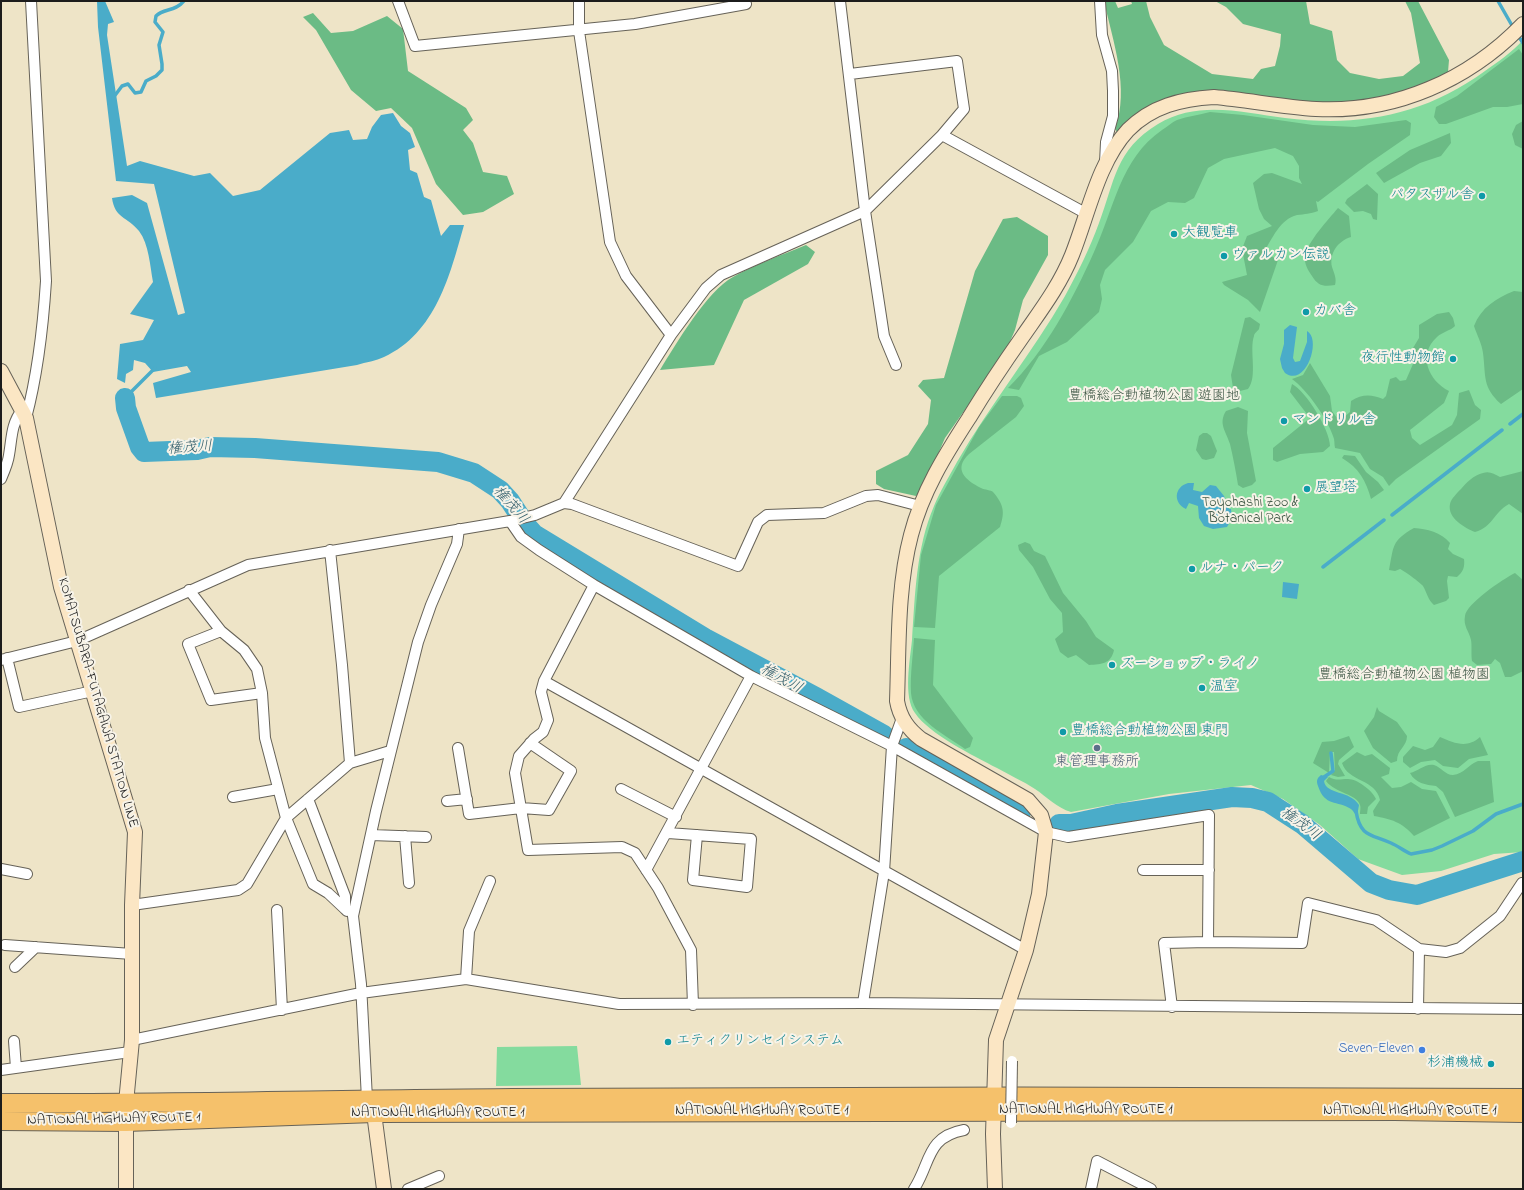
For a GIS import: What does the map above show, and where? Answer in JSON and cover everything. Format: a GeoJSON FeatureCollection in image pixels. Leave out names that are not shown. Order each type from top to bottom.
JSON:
{"type":"FeatureCollection","features":[{"type":"Feature","properties":{"kind":"highway","name":"NATIONAL HIGHWAY ROUTE 1"},"geometry":{"type":"LineString","coordinates":[[1,1103],[370,1106],[994,1103],[1523,1098]]}},
{"type":"Feature","properties":{"kind":"highway","name":"NATIONAL HIGHWAY ROUTE 1"},"geometry":{"type":"LineString","coordinates":[[994,1103],[1523,1112]]}},
{"type":"Feature","properties":{"kind":"highway","name":"NATIONAL HIGHWAY ROUTE 1"},"geometry":{"type":"LineString","coordinates":[[1,1121],[126,1122],[370,1106]]}},
{"type":"Feature","properties":{"kind":"street"},"geometry":{"type":"LineString","coordinates":[[1,479],[9,457],[11,435],[15,419],[24,414],[34,388],[42,331],[46,282],[32,1]]}},
{"type":"Feature","properties":{"kind":"street"},"geometry":{"type":"LineString","coordinates":[[398,1],[415,46],[580,31],[635,24],[746,4]]}},
{"type":"Feature","properties":{"kind":"street"},"geometry":{"type":"LineString","coordinates":[[579,1],[580,31],[610,242],[626,276],[671,334]]}},
{"type":"Feature","properties":{"kind":"street"},"geometry":{"type":"LineString","coordinates":[[840,1],[850,74],[864,211],[884,336],[896,365]]}},
{"type":"Feature","properties":{"kind":"street"},"geometry":{"type":"LineString","coordinates":[[1100,1],[1102,35],[1112,71],[1113,91],[1113,116],[1106,142],[1105,166]]}},
{"type":"Feature","properties":{"kind":"street"},"geometry":{"type":"LineString","coordinates":[[995,1189],[994,1103],[996,1040],[1026,950],[1038,894],[1046,832],[1041,815],[1028,800],[921,739],[913,733],[902,718],[897,701],[902,593],[911,535],[920,506],[945,456],[1000,368],[1053,292],[1072,257],[1105,166],[1120,140],[1128,130],[1145,116],[1164,105],[1187,99],[1214,97],[1316,109],[1354,108],[1390,102],[1426,91],[1465,71],[1490,54],[1523,24]]}},
{"type":"Feature","properties":{"kind":"street"},"geometry":{"type":"LineString","coordinates":[[564,503],[671,334],[706,288],[721,275],[864,211],[942,135],[964,109],[957,61],[850,74]]}},
{"type":"Feature","properties":{"kind":"street"},"geometry":{"type":"LineString","coordinates":[[942,135],[1087,214]]}},
{"type":"Feature","properties":{"kind":"street","name":"KOMATSUBARA-FUTAGAWA STATION LINE"},"geometry":{"type":"LineString","coordinates":[[1,371],[24,414],[61,587],[135,832],[132,905],[131,1046],[126,1103],[126,1189]]}},
{"type":"Feature","properties":{"kind":"street"},"geometry":{"type":"LineString","coordinates":[[93,691],[18,707],[4,659],[77,641],[248,565],[512,520],[529,516],[564,503],[572,504],[738,566],[758,522],[766,515],[824,513],[866,496],[878,494],[920,506]]}},
{"type":"Feature","properties":{"kind":"street"},"geometry":{"type":"LineString","coordinates":[[512,520],[521,537],[594,585],[751,676],[892,746],[1046,832],[1068,837],[1209,815],[1208,942]]}},
{"type":"Feature","properties":{"kind":"street"},"geometry":{"type":"LineString","coordinates":[[384,1189],[370,1106],[362,993],[353,916],[390,751],[418,642],[431,605],[456,544],[459,529]]}},
{"type":"Feature","properties":{"kind":"street"},"geometry":{"type":"LineString","coordinates":[[330,550],[342,665],[350,764]]}},
{"type":"Feature","properties":{"kind":"street"},"geometry":{"type":"LineString","coordinates":[[594,585],[544,681],[541,692],[548,720],[543,732],[530,743],[519,756],[515,773],[528,850],[622,847],[636,853],[658,888],[691,950],[693,1005]]}},
{"type":"Feature","properties":{"kind":"street"},"geometry":{"type":"LineString","coordinates":[[189,590],[221,631],[244,650],[257,669],[262,693],[265,738],[286,818],[313,884],[328,893],[353,916]]}},
{"type":"Feature","properties":{"kind":"street"},"geometry":{"type":"LineString","coordinates":[[221,631],[188,644],[211,700],[262,693]]}},
{"type":"Feature","properties":{"kind":"street"},"geometry":{"type":"LineString","coordinates":[[646,870],[668,833],[751,676]]}},
{"type":"Feature","properties":{"kind":"street"},"geometry":{"type":"LineString","coordinates":[[544,681],[701,770],[1026,950]]}},
{"type":"Feature","properties":{"kind":"street"},"geometry":{"type":"LineString","coordinates":[[863,1003],[884,872],[892,746],[902,718]]}},
{"type":"Feature","properties":{"kind":"street"},"geometry":{"type":"LineString","coordinates":[[458,748],[469,814],[521,808],[549,810],[571,771],[530,743]]}},
{"type":"Feature","properties":{"kind":"street"},"geometry":{"type":"LineString","coordinates":[[132,905],[238,890],[247,884],[286,818],[350,764],[390,751]]}},
{"type":"Feature","properties":{"kind":"street"},"geometry":{"type":"LineString","coordinates":[[233,797],[278,789]]}},
{"type":"Feature","properties":{"kind":"street"},"geometry":{"type":"LineString","coordinates":[[621,789],[676,817]]}},
{"type":"Feature","properties":{"kind":"street"},"geometry":{"type":"LineString","coordinates":[[447,801],[467,798]]}},
{"type":"Feature","properties":{"kind":"street"},"geometry":{"type":"LineString","coordinates":[[308,799],[345,896],[345,909]]}},
{"type":"Feature","properties":{"kind":"street"},"geometry":{"type":"LineString","coordinates":[[668,833],[697,835],[751,839],[746,886],[693,880],[697,835]]}},
{"type":"Feature","properties":{"kind":"street"},"geometry":{"type":"LineString","coordinates":[[371,835],[426,837]]}},
{"type":"Feature","properties":{"kind":"street"},"geometry":{"type":"LineString","coordinates":[[405,836],[409,884]]}},
{"type":"Feature","properties":{"kind":"street"},"geometry":{"type":"LineString","coordinates":[[1,869],[27,874]]}},
{"type":"Feature","properties":{"kind":"street"},"geometry":{"type":"LineString","coordinates":[[1143,870],[1209,870]]}},
{"type":"Feature","properties":{"kind":"street"},"geometry":{"type":"LineString","coordinates":[[466,979],[469,931],[490,881]]}},
{"type":"Feature","properties":{"kind":"street"},"geometry":{"type":"LineString","coordinates":[[1172,1006],[1164,943],[1302,943],[1308,903],[1376,920],[1419,949],[1446,952],[1460,948],[1500,916],[1522,883]]}},
{"type":"Feature","properties":{"kind":"street"},"geometry":{"type":"LineString","coordinates":[[277,910],[282,1010]]}},
{"type":"Feature","properties":{"kind":"street"},"geometry":{"type":"LineString","coordinates":[[5,945],[132,954]]}},
{"type":"Feature","properties":{"kind":"street"},"geometry":{"type":"LineString","coordinates":[[15,967],[36,947]]}},
{"type":"Feature","properties":{"kind":"street"},"geometry":{"type":"LineString","coordinates":[[1418,1009],[1419,949]]}},
{"type":"Feature","properties":{"kind":"street"},"geometry":{"type":"LineString","coordinates":[[1,1070],[131,1046],[282,1010],[362,993],[466,979],[620,1004],[693,1005],[863,1003],[1523,1009]]}},
{"type":"Feature","properties":{"kind":"street"},"geometry":{"type":"LineString","coordinates":[[14,1041],[16,1068]]}},
{"type":"Feature","properties":{"kind":"street"},"geometry":{"type":"LineString","coordinates":[[1011,1124],[1012,1061]]}},
{"type":"Feature","properties":{"kind":"street"},"geometry":{"type":"LineString","coordinates":[[914,1189],[935,1145],[946,1135],[964,1130]]}},
{"type":"Feature","properties":{"kind":"street"},"geometry":{"type":"LineString","coordinates":[[1091,1189],[1097,1161],[1151,1189]]}},
{"type":"Feature","properties":{"kind":"street"},"geometry":{"type":"LineString","coordinates":[[408,1189],[439,1176]]}},
{"type":"Feature","properties":{"kind":"green space"},"geometry":{"type":"Polygon","coordinates":[[[1104,1],[1115,1],[1118,8],[1132,4],[1131,1],[1146,1],[1150,17],[1164,45],[1212,74],[1253,79],[1261,69],[1275,66],[1280,46],[1281,34],[1243,24],[1226,7],[1215,1],[1306,1],[1310,24],[1332,31],[1337,60],[1350,73],[1379,79],[1403,76],[1420,63],[1411,13],[1405,1],[1418,1],[1449,60],[1448,72],[1439,79],[1412,91],[1346,104],[1181,94],[1146,108],[1132,118],[1117,132],[1115,129],[1121,97],[1120,81],[1115,49],[1104,1]]]}},
{"type":"Feature","properties":{"kind":"green space"},"geometry":{"type":"Polygon","coordinates":[[[313,13],[331,33],[353,31],[387,16],[403,29],[408,71],[466,108],[473,120],[463,130],[473,143],[483,172],[507,176],[514,194],[483,212],[463,215],[436,184],[412,128],[391,108],[376,111],[351,90],[316,30],[303,17],[313,13]]]}},
{"type":"Feature","properties":{"kind":"green space","name":"Toyohashi Zoo & Botanical Park"},"geometry":{"type":"Polygon","coordinates":[[[1523,40],[1523,852],[1494,854],[1441,871],[1402,875],[1358,859],[1320,825],[1283,799],[1251,785],[1169,794],[1071,812],[1057,805],[1026,783],[976,757],[930,729],[915,713],[911,706],[908,688],[917,572],[923,538],[928,522],[942,489],[957,462],[1065,296],[1092,242],[1118,168],[1133,145],[1144,134],[1158,124],[1189,112],[1204,110],[1236,111],[1285,118],[1339,121],[1390,115],[1438,99],[1462,86],[1500,60],[1523,40]]]}},
{"type":"Feature","properties":{"kind":"green space"},"geometry":{"type":"Polygon","coordinates":[[[1519,49],[1523,55],[1523,104],[1507,107],[1493,107],[1446,124],[1439,124],[1434,117],[1436,107],[1457,96],[1519,49]]]}},
{"type":"Feature","properties":{"kind":"green space"},"geometry":{"type":"Polygon","coordinates":[[[1210,112],[1313,125],[1355,127],[1406,120],[1411,123],[1410,135],[1368,164],[1318,202],[1316,201],[1318,211],[1291,217],[1281,225],[1264,252],[1278,260],[1260,312],[1248,300],[1224,285],[1222,282],[1247,275],[1242,249],[1247,236],[1272,226],[1264,219],[1259,209],[1253,183],[1264,174],[1272,173],[1302,184],[1299,178],[1299,166],[1293,156],[1275,148],[1224,159],[1208,168],[1194,198],[1185,203],[1168,202],[1151,211],[1133,242],[1105,270],[1100,285],[1102,299],[1099,312],[1067,342],[1039,356],[1019,390],[1008,388],[1046,342],[1077,288],[1101,236],[1113,202],[1127,170],[1136,155],[1148,142],[1175,121],[1185,117],[1210,112]]]}},
{"type":"Feature","properties":{"kind":"green space"},"geometry":{"type":"Polygon","coordinates":[[[1523,121],[1523,149],[1515,145],[1512,134],[1516,125],[1523,121]]]}},
{"type":"Feature","properties":{"kind":"green space"},"geometry":{"type":"Polygon","coordinates":[[[1450,133],[1451,143],[1441,156],[1420,163],[1384,183],[1376,173],[1410,150],[1450,133]]]}},
{"type":"Feature","properties":{"kind":"green space"},"geometry":{"type":"Polygon","coordinates":[[[1367,184],[1378,194],[1377,220],[1373,219],[1371,214],[1363,211],[1354,212],[1345,203],[1347,199],[1367,184]]]}},
{"type":"Feature","properties":{"kind":"green space"},"geometry":{"type":"Polygon","coordinates":[[[1338,208],[1349,216],[1351,237],[1342,241],[1333,252],[1331,262],[1336,283],[1335,285],[1324,286],[1319,284],[1314,279],[1306,264],[1305,256],[1314,237],[1338,208]]]}},
{"type":"Feature","properties":{"kind":"green space"},"geometry":{"type":"Polygon","coordinates":[[[1017,217],[1048,236],[1048,255],[1023,300],[1015,330],[1005,353],[945,438],[923,489],[916,496],[884,489],[876,484],[876,471],[908,455],[928,424],[931,400],[918,386],[923,380],[944,378],[975,271],[1003,219],[1017,217]]]}},
{"type":"Feature","properties":{"kind":"green space"},"geometry":{"type":"Polygon","coordinates":[[[806,245],[815,252],[808,264],[744,300],[714,365],[660,370],[674,346],[693,319],[723,284],[751,268],[806,245]]]}},
{"type":"Feature","properties":{"kind":"green space"},"geometry":{"type":"Polygon","coordinates":[[[1514,291],[1523,292],[1523,389],[1501,404],[1491,392],[1486,381],[1481,343],[1474,326],[1481,314],[1490,304],[1514,291]]]}},
{"type":"Feature","properties":{"kind":"green space"},"geometry":{"type":"Polygon","coordinates":[[[1449,312],[1453,318],[1455,326],[1439,335],[1431,344],[1427,359],[1431,374],[1442,387],[1449,391],[1444,403],[1410,430],[1412,438],[1420,445],[1452,425],[1457,415],[1459,393],[1469,390],[1475,405],[1481,410],[1480,419],[1396,479],[1389,486],[1383,477],[1370,469],[1360,453],[1335,448],[1334,438],[1326,421],[1310,397],[1292,379],[1303,375],[1310,363],[1330,396],[1332,411],[1337,418],[1343,418],[1350,412],[1351,401],[1359,397],[1367,396],[1374,396],[1383,399],[1386,396],[1390,379],[1396,377],[1400,381],[1406,380],[1413,364],[1410,353],[1419,338],[1419,325],[1437,314],[1449,312]]]}},
{"type":"Feature","properties":{"kind":"green space"},"geometry":{"type":"Polygon","coordinates":[[[1250,317],[1260,324],[1259,329],[1254,335],[1252,348],[1253,371],[1251,384],[1248,389],[1240,391],[1233,388],[1231,375],[1245,318],[1250,317]]]}},
{"type":"Feature","properties":{"kind":"green space"},"geometry":{"type":"Polygon","coordinates":[[[1292,384],[1304,394],[1322,421],[1330,446],[1323,452],[1300,454],[1277,462],[1273,460],[1273,448],[1310,418],[1290,392],[1292,384]]]}},
{"type":"Feature","properties":{"kind":"green space"},"geometry":{"type":"Polygon","coordinates":[[[1002,396],[1017,396],[1021,398],[1024,406],[1016,417],[969,454],[964,459],[962,465],[963,474],[966,478],[981,488],[992,491],[997,497],[1003,513],[1000,527],[939,576],[935,628],[914,627],[921,555],[936,505],[979,427],[1002,396]]]}},
{"type":"Feature","properties":{"kind":"green space"},"geometry":{"type":"Polygon","coordinates":[[[1238,407],[1248,411],[1247,433],[1256,481],[1252,485],[1243,488],[1238,485],[1230,444],[1223,424],[1226,411],[1238,407]]]}},
{"type":"Feature","properties":{"kind":"green space"},"geometry":{"type":"Polygon","coordinates":[[[1203,433],[1207,433],[1211,436],[1217,451],[1214,458],[1206,460],[1202,459],[1196,450],[1199,436],[1203,433]]]}},
{"type":"Feature","properties":{"kind":"green space"},"geometry":{"type":"Polygon","coordinates":[[[1344,455],[1355,456],[1366,472],[1378,482],[1384,490],[1371,499],[1367,486],[1361,476],[1353,466],[1342,458],[1344,455]]]}},
{"type":"Feature","properties":{"kind":"green space"},"geometry":{"type":"Polygon","coordinates":[[[1523,471],[1523,514],[1509,504],[1499,511],[1486,527],[1475,532],[1458,522],[1451,514],[1450,504],[1453,498],[1473,477],[1488,472],[1500,477],[1523,471]]]}},
{"type":"Feature","properties":{"kind":"green space"},"geometry":{"type":"Polygon","coordinates":[[[1414,528],[1429,530],[1442,536],[1450,543],[1448,549],[1453,554],[1464,559],[1463,569],[1459,575],[1457,577],[1448,576],[1447,581],[1449,598],[1446,601],[1434,605],[1429,599],[1423,586],[1416,580],[1400,569],[1395,571],[1389,570],[1393,550],[1397,541],[1414,528]]]}},
{"type":"Feature","properties":{"kind":"green space"},"geometry":{"type":"Polygon","coordinates":[[[1025,542],[1030,544],[1034,551],[1045,556],[1063,593],[1086,621],[1096,637],[1114,650],[1113,655],[1108,661],[1102,664],[1089,665],[1076,655],[1068,658],[1060,652],[1055,639],[1063,632],[1062,613],[1050,599],[1033,567],[1019,550],[1018,545],[1025,542]]]}},
{"type":"Feature","properties":{"kind":"green space"},"geometry":{"type":"Polygon","coordinates":[[[1515,573],[1523,580],[1523,671],[1511,677],[1505,677],[1500,663],[1495,659],[1491,664],[1477,665],[1472,661],[1471,640],[1465,626],[1465,616],[1467,611],[1478,599],[1494,586],[1515,573]]]}},
{"type":"Feature","properties":{"kind":"green space"},"geometry":{"type":"Polygon","coordinates":[[[914,638],[935,640],[933,685],[973,738],[970,747],[965,749],[932,726],[924,719],[913,703],[911,693],[911,672],[914,638]]]}},
{"type":"Feature","properties":{"kind":"green space"},"geometry":{"type":"Polygon","coordinates":[[[1377,707],[1379,711],[1397,722],[1407,736],[1407,740],[1397,757],[1397,761],[1391,763],[1373,748],[1364,731],[1374,717],[1377,707]]]}},
{"type":"Feature","properties":{"kind":"green space"},"geometry":{"type":"Polygon","coordinates":[[[1349,736],[1354,747],[1339,760],[1338,764],[1345,776],[1338,777],[1331,775],[1335,770],[1334,752],[1330,752],[1329,773],[1313,763],[1322,742],[1334,741],[1349,736]]]}},
{"type":"Feature","properties":{"kind":"green space"},"geometry":{"type":"Polygon","coordinates":[[[1440,737],[1455,743],[1465,744],[1475,741],[1480,737],[1488,755],[1469,759],[1458,768],[1443,766],[1435,760],[1421,762],[1410,768],[1403,762],[1403,757],[1413,746],[1425,750],[1433,747],[1440,737]]]}},
{"type":"Feature","properties":{"kind":"green space"},"geometry":{"type":"Polygon","coordinates":[[[1357,752],[1365,756],[1372,754],[1390,768],[1389,774],[1381,777],[1392,788],[1401,787],[1411,782],[1422,789],[1436,791],[1450,818],[1414,836],[1401,824],[1386,818],[1374,816],[1373,811],[1380,800],[1377,793],[1368,784],[1350,774],[1342,763],[1357,752]]]}},
{"type":"Feature","properties":{"kind":"green space"},"geometry":{"type":"Polygon","coordinates":[[[1478,761],[1490,761],[1494,802],[1455,817],[1443,792],[1436,786],[1418,781],[1410,773],[1425,766],[1434,765],[1448,774],[1453,775],[1460,773],[1478,761]]]}},
{"type":"Feature","properties":{"kind":"green space"},"geometry":{"type":"Polygon","coordinates":[[[1329,777],[1336,779],[1352,779],[1368,789],[1376,799],[1368,807],[1367,814],[1360,814],[1360,805],[1355,798],[1330,785],[1326,781],[1329,777]]]}},
{"type":"Feature","properties":{"kind":"green space"},"geometry":{"type":"Polygon","coordinates":[[[577,1046],[581,1085],[496,1086],[497,1047],[577,1046]]]}},
{"type":"Feature","properties":{"kind":"water"},"geometry":{"type":"Polygon","coordinates":[[[97,1],[105,1],[114,22],[108,24],[107,35],[127,166],[140,161],[194,176],[210,173],[233,196],[260,190],[330,133],[349,130],[353,140],[367,139],[372,127],[381,115],[393,113],[401,126],[410,133],[415,147],[408,150],[410,170],[417,173],[424,197],[431,200],[441,236],[450,225],[464,225],[453,263],[438,301],[428,318],[416,333],[402,346],[378,360],[357,365],[156,398],[153,383],[191,372],[187,366],[153,372],[145,363],[134,360],[133,370],[126,374],[125,383],[117,379],[120,344],[143,340],[154,320],[130,314],[153,282],[149,255],[145,242],[135,226],[116,210],[112,198],[132,195],[147,203],[178,315],[185,313],[154,184],[116,181],[98,27],[97,1]]]}},
{"type":"Feature","properties":{"kind":"water"},"geometry":{"type":"Polygon","coordinates":[[[1290,325],[1297,327],[1293,358],[1295,362],[1300,361],[1307,342],[1307,331],[1311,336],[1313,343],[1310,361],[1299,374],[1293,376],[1285,373],[1280,359],[1284,344],[1284,330],[1290,325]]]}},
{"type":"Feature","properties":{"kind":"water"},"geometry":{"type":"Polygon","coordinates":[[[1194,483],[1193,490],[1202,492],[1210,485],[1216,486],[1224,496],[1229,509],[1231,509],[1232,518],[1227,527],[1213,529],[1204,526],[1199,518],[1198,506],[1189,503],[1186,509],[1179,503],[1177,499],[1178,491],[1183,485],[1194,483]]]}},
{"type":"Feature","properties":{"kind":"water"},"geometry":{"type":"Polygon","coordinates":[[[1283,582],[1299,584],[1297,599],[1282,597],[1283,582]]]}},
{"type":"Feature","properties":{"kind":"water"},"geometry":{"type":"Polygon","coordinates":[[[1321,775],[1328,777],[1324,781],[1329,789],[1355,800],[1359,805],[1357,816],[1346,806],[1332,802],[1324,797],[1317,783],[1318,778],[1321,775]]]}},
{"type":"Feature","properties":{"kind":"waterway"},"geometry":{"type":"LineString","coordinates":[[113,98],[122,86],[128,84],[135,93],[141,92],[146,81],[156,76],[162,70],[159,45],[163,32],[155,22],[156,16],[162,12],[177,7],[184,1]]}},
{"type":"Feature","properties":{"kind":"waterway"},"geometry":{"type":"LineString","coordinates":[[1498,1],[1514,29]]}},
{"type":"Feature","properties":{"kind":"waterway"},"geometry":{"type":"LineString","coordinates":[[1517,34],[1523,43]]}},
{"type":"Feature","properties":{"kind":"waterway"},"geometry":{"type":"LineString","coordinates":[[125,398],[155,368]]}},
{"type":"Feature","properties":{"kind":"waterway","name":"権茂川"},"geometry":{"type":"LineString","coordinates":[[125,398],[126,408],[140,447],[144,452],[197,450],[210,447],[255,448],[438,462],[474,473],[500,490],[534,534],[705,638],[884,735]]}},
{"type":"Feature","properties":{"kind":"waterway"},"geometry":{"type":"LineString","coordinates":[[1510,424],[1523,414]]}},
{"type":"Feature","properties":{"kind":"waterway"},"geometry":{"type":"LineString","coordinates":[[1392,515],[1502,430]]}},
{"type":"Feature","properties":{"kind":"waterway"},"geometry":{"type":"LineString","coordinates":[[1323,567],[1384,520]]}},
{"type":"Feature","properties":{"kind":"waterway","name":"権茂川"},"geometry":{"type":"LineString","coordinates":[[906,748],[1022,810]]}},
{"type":"Feature","properties":{"kind":"waterway"},"geometry":{"type":"LineString","coordinates":[[1324,777],[1333,771],[1331,753]]}},
{"type":"Feature","properties":{"kind":"waterway","name":"権茂川"},"geometry":{"type":"LineString","coordinates":[[1059,824],[1071,824],[1117,814],[1232,797],[1252,798],[1268,802],[1302,824],[1371,883],[1389,890],[1417,895],[1523,861]]}},
{"type":"Feature","properties":{"kind":"waterway"},"geometry":{"type":"LineString","coordinates":[[1356,811],[1360,826],[1364,830],[1372,836],[1394,844],[1411,854],[1432,850],[1442,846],[1473,831],[1496,814],[1523,804]]}},
{"type":"Feature","properties":{"kind":"place","name":"パタスザル舎"},"geometry":{"type":"Point","coordinates":[1482,196]}},
{"type":"Feature","properties":{"kind":"place","name":"大観覧車"},"geometry":{"type":"Point","coordinates":[1174,234]}},
{"type":"Feature","properties":{"kind":"place","name":"ヴァルカン伝説"},"geometry":{"type":"Point","coordinates":[1224,256]}},
{"type":"Feature","properties":{"kind":"place","name":"カバ舎"},"geometry":{"type":"Point","coordinates":[1306,312]}},
{"type":"Feature","properties":{"kind":"place","name":"夜行性動物館"},"geometry":{"type":"Point","coordinates":[1453,359]}},
{"type":"Feature","properties":{"kind":"place","name":"マンドリル舎"},"geometry":{"type":"Point","coordinates":[1284,421]}},
{"type":"Feature","properties":{"kind":"place","name":"展望塔"},"geometry":{"type":"Point","coordinates":[1307,489]}},
{"type":"Feature","properties":{"kind":"place","name":"ルナ・パーク"},"geometry":{"type":"Point","coordinates":[1192,569]}},
{"type":"Feature","properties":{"kind":"place","name":"ズーショップ・ライノ"},"geometry":{"type":"Point","coordinates":[1112,665]}},
{"type":"Feature","properties":{"kind":"place","name":"温室"},"geometry":{"type":"Point","coordinates":[1202,688]}},
{"type":"Feature","properties":{"kind":"place","name":"豊橋総合動植物公園 東門"},"geometry":{"type":"Point","coordinates":[1063,732]}},
{"type":"Feature","properties":{"kind":"place","name":"東管理事務所"},"geometry":{"type":"Point","coordinates":[1097,748]}},
{"type":"Feature","properties":{"kind":"place","name":"エティクリンセイシステム"},"geometry":{"type":"Point","coordinates":[668,1042]}},
{"type":"Feature","properties":{"kind":"place","name":"Seven-Eleven"},"geometry":{"type":"Point","coordinates":[1422,1050]}},
{"type":"Feature","properties":{"kind":"place","name":"杉浦機械"},"geometry":{"type":"Point","coordinates":[1491,1064]}},
{"type":"Feature","properties":{"kind":"park label","name":"豊橋総合動植物公園 遊園地"},"geometry":{"type":"Point","coordinates":[1154,397]}},
{"type":"Feature","properties":{"kind":"park label","name":"豊橋総合動植物公園 植物園"},"geometry":{"type":"Point","coordinates":[1404,676]}}]}
